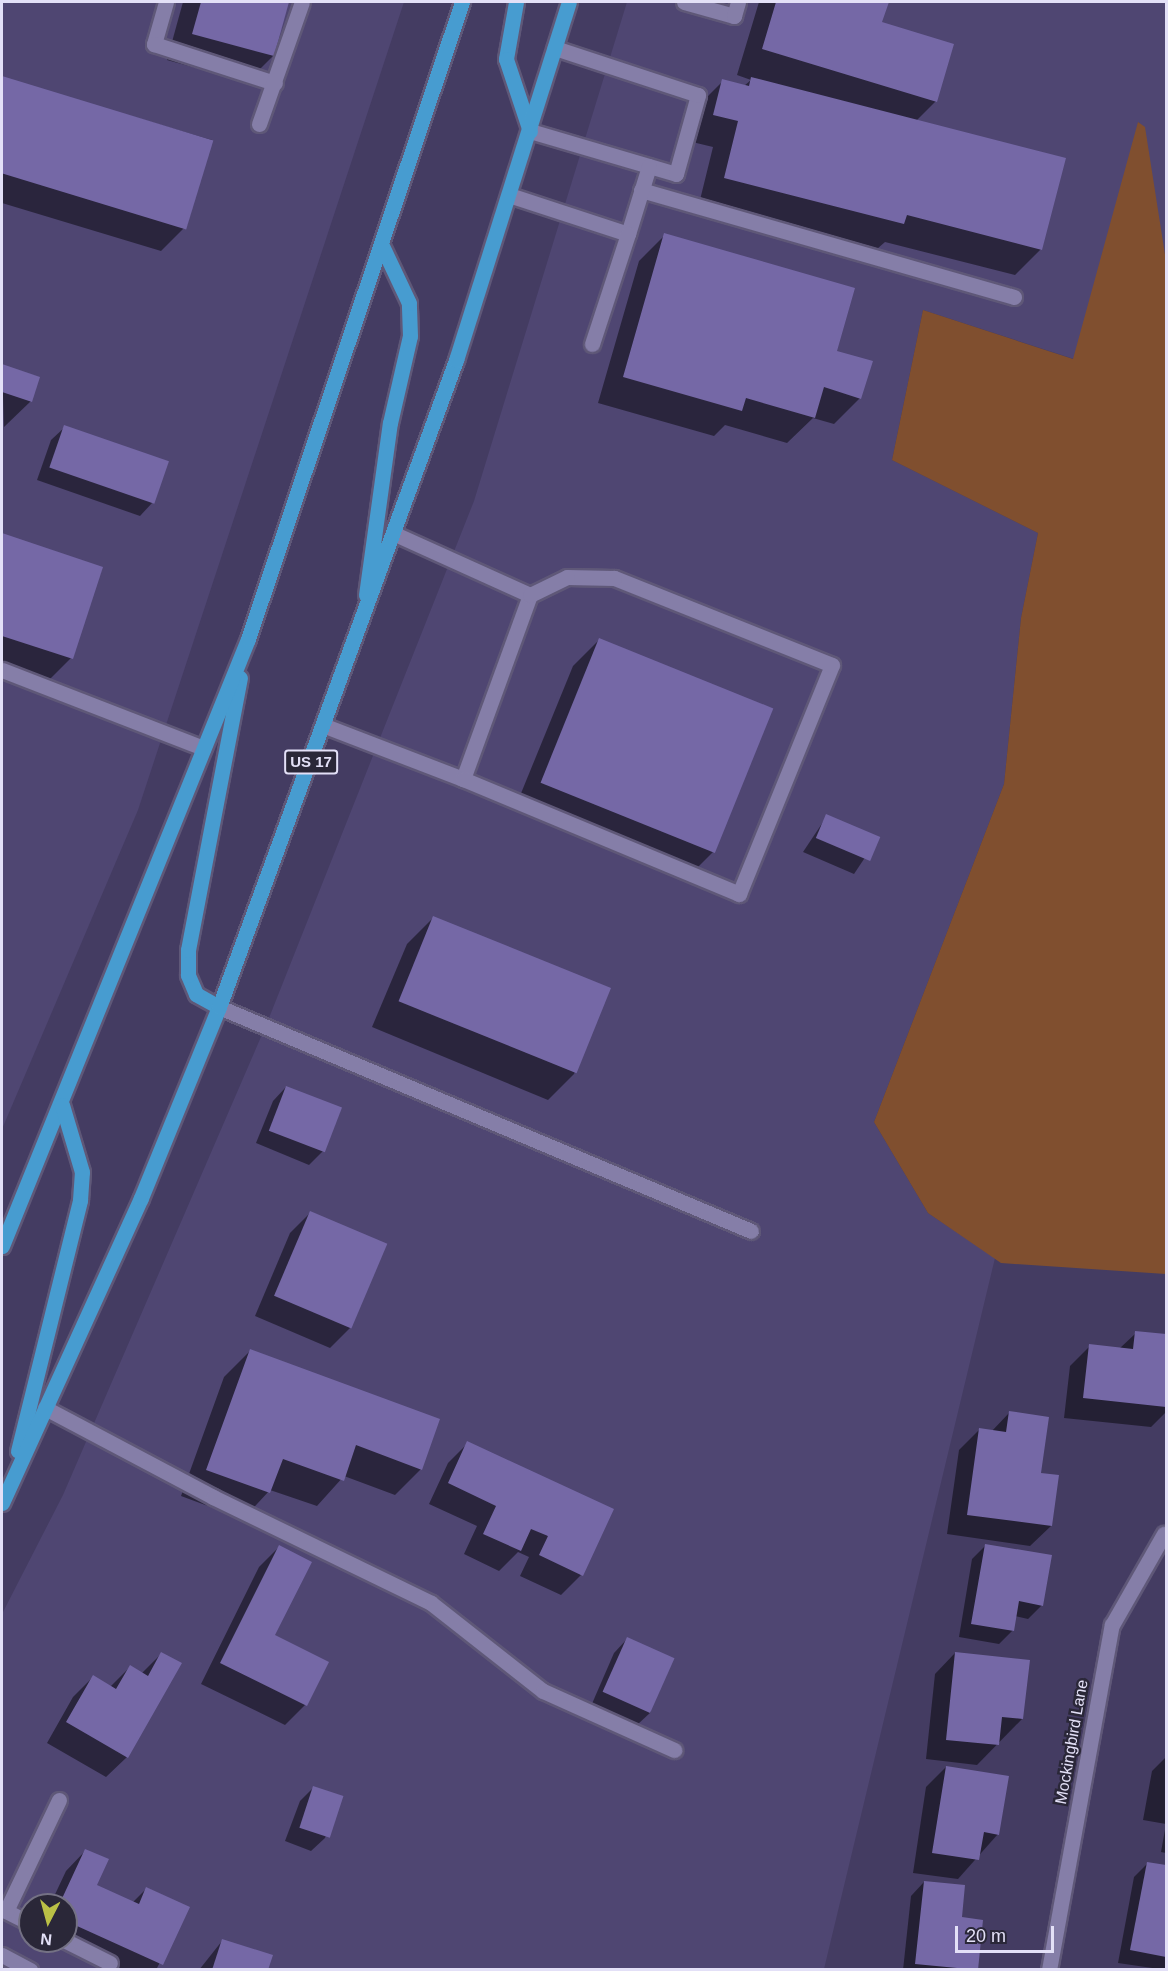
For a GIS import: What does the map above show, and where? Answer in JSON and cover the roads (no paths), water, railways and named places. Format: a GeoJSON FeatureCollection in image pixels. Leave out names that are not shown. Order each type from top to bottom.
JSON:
{"type":"FeatureCollection","features":[{"type":"Feature","properties":{"kind":"main road"},"geometry":{"type":"LineString","coordinates":[[2,1246],[62,1105],[248,639],[382,246],[462,2]]}},
{"type":"Feature","properties":{"kind":"main road"},"geometry":{"type":"LineString","coordinates":[[516,2],[506,59],[530,131]]}},
{"type":"Feature","properties":{"kind":"main road","name":"US 17"},"geometry":{"type":"LineString","coordinates":[[2,1503],[141,1198],[219,1006],[325,726],[395,534],[530,131],[569,2]]}},
{"type":"Feature","properties":{"kind":"main road"},"geometry":{"type":"LineString","coordinates":[[362,628],[390,423],[410,336],[409,303],[382,246]]}},
{"type":"Feature","properties":{"kind":"main road"},"geometry":{"type":"LineString","coordinates":[[219,1006],[196,994],[188,975],[188,950],[248,639]]}},
{"type":"Feature","properties":{"kind":"main road"},"geometry":{"type":"LineString","coordinates":[[12,1480],[80,1200],[82,1172],[62,1105]]}},
{"type":"Feature","properties":{"kind":"street"},"geometry":{"type":"LineString","coordinates":[[165,2],[154,44],[275,83]]}},
{"type":"Feature","properties":{"kind":"street"},"geometry":{"type":"LineString","coordinates":[[259,124],[302,2]]}},
{"type":"Feature","properties":{"kind":"street"},"geometry":{"type":"LineString","coordinates":[[684,2],[734,16],[738,2]]}},
{"type":"Feature","properties":{"kind":"street"},"geometry":{"type":"LineString","coordinates":[[530,131],[676,174],[698,95],[555,48]]}},
{"type":"Feature","properties":{"kind":"street"},"geometry":{"type":"LineString","coordinates":[[592,344],[649,166]]}},
{"type":"Feature","properties":{"kind":"street"},"geometry":{"type":"LineString","coordinates":[[641,190],[1014,297]]}},
{"type":"Feature","properties":{"kind":"street"},"geometry":{"type":"LineString","coordinates":[[509,195],[628,234]]}},
{"type":"Feature","properties":{"kind":"street"},"geometry":{"type":"LineString","coordinates":[[395,534],[530,595]]}},
{"type":"Feature","properties":{"kind":"street"},"geometry":{"type":"LineString","coordinates":[[325,726],[463,779],[739,894],[832,665],[614,578],[567,576],[530,595],[463,779]]}},
{"type":"Feature","properties":{"kind":"street"},"geometry":{"type":"LineString","coordinates":[[2,670],[203,748]]}},
{"type":"Feature","properties":{"kind":"street"},"geometry":{"type":"LineString","coordinates":[[219,1006],[751,1232]]}},
{"type":"Feature","properties":{"kind":"street"},"geometry":{"type":"LineString","coordinates":[[45,1408],[213,1497],[431,1603],[543,1691],[674,1750]]}},
{"type":"Feature","properties":{"kind":"street","name":"Mockingbird Lane"},"geometry":{"type":"LineString","coordinates":[[1049,1970],[1112,1625],[1164,1534]]}},
{"type":"Feature","properties":{"kind":"street"},"geometry":{"type":"LineString","coordinates":[[18,1917],[4,1910],[59,1800]]}},
{"type":"Feature","properties":{"kind":"street"},"geometry":{"type":"LineString","coordinates":[[78,1947],[110,1963]]}},
{"type":"Feature","properties":{"kind":"street"},"geometry":{"type":"LineString","coordinates":[[2,1955],[30,1970]]}}]}
